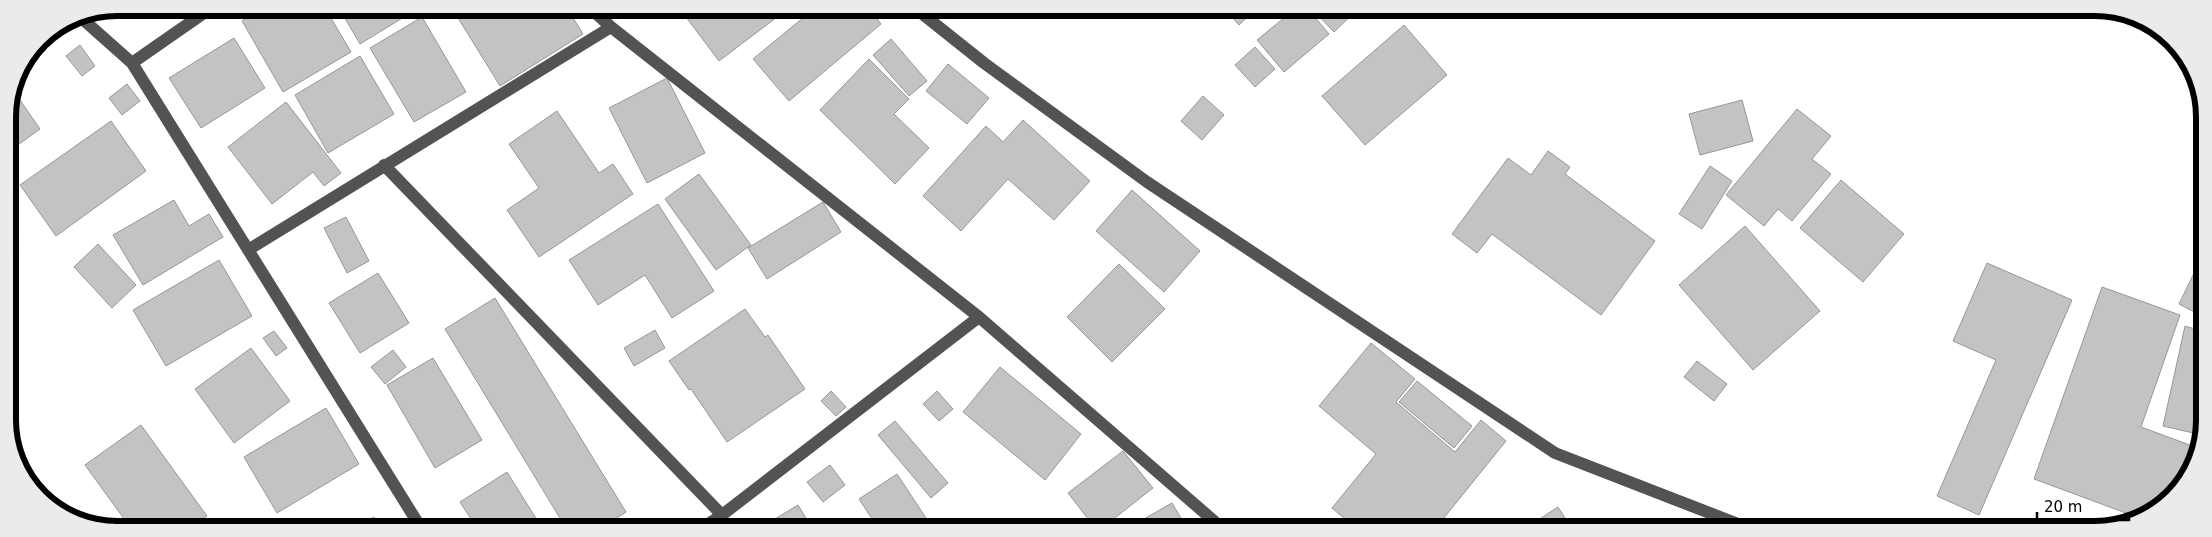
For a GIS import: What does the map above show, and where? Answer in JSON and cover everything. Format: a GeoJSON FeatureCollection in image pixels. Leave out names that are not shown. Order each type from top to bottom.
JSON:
{"type":"FeatureCollection","features":[{"type":"Feature","properties":{"kind":"street"},"geometry":{"type":"LineString","coordinates":[[132,63],[200,16]]}},
{"type":"Feature","properties":{"kind":"street"},"geometry":{"type":"LineString","coordinates":[[599,16],[979,317],[1214,521]]}},
{"type":"Feature","properties":{"kind":"street"},"geometry":{"type":"LineString","coordinates":[[926,16],[984,63],[1147,182],[1555,453],[1730,521]]}},
{"type":"Feature","properties":{"kind":"street"},"geometry":{"type":"LineString","coordinates":[[86,22],[132,63],[417,521]]}},
{"type":"Feature","properties":{"kind":"street"},"geometry":{"type":"LineString","coordinates":[[248,250],[611,27]]}},
{"type":"Feature","properties":{"kind":"street"},"geometry":{"type":"LineString","coordinates":[[384,165],[722,515]]}},
{"type":"Feature","properties":{"kind":"street"},"geometry":{"type":"LineString","coordinates":[[713,521],[979,317]]}},
{"type":"Feature","properties":{"kind":"building"},"geometry":{"type":"Polygon","coordinates":[[[250,16],[330,16],[351,52],[283,92],[242,21],[250,16]]]}},
{"type":"Feature","properties":{"kind":"building"},"geometry":{"type":"Polygon","coordinates":[[[344,16],[404,17],[360,44],[344,16]]]}},
{"type":"Feature","properties":{"kind":"building"},"geometry":{"type":"Polygon","coordinates":[[[457,16],[572,16],[583,34],[500,86],[457,16]]]}},
{"type":"Feature","properties":{"kind":"building"},"geometry":{"type":"Polygon","coordinates":[[[687,16],[778,16],[719,61],[686,17],[687,16]]]}},
{"type":"Feature","properties":{"kind":"building"},"geometry":{"type":"Polygon","coordinates":[[[805,16],[875,16],[881,24],[789,101],[753,59],[805,16]]]}},
{"type":"Feature","properties":{"kind":"building"},"geometry":{"type":"Polygon","coordinates":[[[1231,16],[1249,16],[1239,25],[1231,16]]]}},
{"type":"Feature","properties":{"kind":"building"},"geometry":{"type":"Polygon","coordinates":[[[1286,16],[1314,16],[1329,34],[1284,72],[1257,40],[1286,16]]]}},
{"type":"Feature","properties":{"kind":"building"},"geometry":{"type":"Polygon","coordinates":[[[1319,16],[1351,16],[1334,32],[1319,16]]]}},
{"type":"Feature","properties":{"kind":"building"},"geometry":{"type":"Polygon","coordinates":[[[422,17],[466,92],[414,122],[370,48],[422,17]]]}},
{"type":"Feature","properties":{"kind":"building"},"geometry":{"type":"Polygon","coordinates":[[[1404,25],[1447,75],[1365,145],[1322,96],[1404,25]]]}},
{"type":"Feature","properties":{"kind":"building"},"geometry":{"type":"Polygon","coordinates":[[[234,38],[265,88],[201,128],[169,78],[234,38]]]}},
{"type":"Feature","properties":{"kind":"building"},"geometry":{"type":"Polygon","coordinates":[[[891,39],[927,81],[909,96],[873,55],[891,39]]]}},
{"type":"Feature","properties":{"kind":"building"},"geometry":{"type":"Polygon","coordinates":[[[80,45],[95,66],[82,76],[66,56],[80,45]]]}},
{"type":"Feature","properties":{"kind":"building"},"geometry":{"type":"Polygon","coordinates":[[[1255,47],[1275,69],[1255,87],[1235,65],[1255,47]]]}},
{"type":"Feature","properties":{"kind":"building"},"geometry":{"type":"Polygon","coordinates":[[[360,56],[394,114],[328,153],[295,95],[360,56]]]}},
{"type":"Feature","properties":{"kind":"building"},"geometry":{"type":"Polygon","coordinates":[[[869,59],[909,99],[894,114],[929,148],[895,184],[820,110],[869,59]]]}},
{"type":"Feature","properties":{"kind":"building"},"geometry":{"type":"Polygon","coordinates":[[[948,64],[989,98],[967,124],[926,91],[948,64]]]}},
{"type":"Feature","properties":{"kind":"building"},"geometry":{"type":"Polygon","coordinates":[[[667,78],[705,153],[647,183],[609,108],[667,78]]]}},
{"type":"Feature","properties":{"kind":"building"},"geometry":{"type":"Polygon","coordinates":[[[127,84],[140,101],[122,115],[109,98],[127,84]]]}},
{"type":"Feature","properties":{"kind":"building"},"geometry":{"type":"Polygon","coordinates":[[[1203,96],[1224,115],[1202,140],[1181,121],[1203,96]]]}},
{"type":"Feature","properties":{"kind":"building"},"geometry":{"type":"Polygon","coordinates":[[[18,97],[40,129],[16,146],[18,97]]]}},
{"type":"Feature","properties":{"kind":"building"},"geometry":{"type":"Polygon","coordinates":[[[1742,100],[1753,141],[1700,155],[1689,114],[1742,100]]]}},
{"type":"Feature","properties":{"kind":"building"},"geometry":{"type":"Polygon","coordinates":[[[286,102],[341,173],[324,186],[313,172],[272,204],[228,147],[286,102]]]}},
{"type":"Feature","properties":{"kind":"building"},"geometry":{"type":"Polygon","coordinates":[[[1797,109],[1831,136],[1812,159],[1831,174],[1792,221],[1778,209],[1764,226],[1726,195],[1797,109]]]}},
{"type":"Feature","properties":{"kind":"building"},"geometry":{"type":"Polygon","coordinates":[[[557,111],[599,173],[613,164],[633,194],[539,257],[507,210],[539,188],[509,144],[557,111]]]}},
{"type":"Feature","properties":{"kind":"building"},"geometry":{"type":"Polygon","coordinates":[[[1023,120],[1090,181],[1054,220],[1008,179],[961,231],[923,196],[986,126],[1003,142],[1023,120]]]}},
{"type":"Feature","properties":{"kind":"building"},"geometry":{"type":"Polygon","coordinates":[[[111,121],[146,171],[56,236],[20,185],[111,121]]]}},
{"type":"Feature","properties":{"kind":"building"},"geometry":{"type":"Polygon","coordinates":[[[1548,151],[1570,167],[1565,174],[1655,241],[1601,315],[1492,234],[1477,253],[1452,234],[1508,158],[1531,175],[1548,151]]]}},
{"type":"Feature","properties":{"kind":"building"},"geometry":{"type":"Polygon","coordinates":[[[1710,166],[1732,181],[1702,229],[1679,214],[1710,166]]]}},
{"type":"Feature","properties":{"kind":"building"},"geometry":{"type":"Polygon","coordinates":[[[699,174],[751,245],[716,270],[665,199],[699,174]]]}},
{"type":"Feature","properties":{"kind":"building"},"geometry":{"type":"Polygon","coordinates":[[[1841,180],[1904,234],[1863,282],[1800,228],[1841,180]]]}},
{"type":"Feature","properties":{"kind":"building"},"geometry":{"type":"Polygon","coordinates":[[[1132,190],[1200,251],[1164,292],[1096,231],[1132,190]]]}},
{"type":"Feature","properties":{"kind":"building"},"geometry":{"type":"Polygon","coordinates":[[[174,200],[189,226],[209,214],[223,237],[143,285],[113,235],[174,200]]]}},
{"type":"Feature","properties":{"kind":"building"},"geometry":{"type":"Polygon","coordinates":[[[823,202],[841,232],[767,279],[748,248],[823,202]]]}},
{"type":"Feature","properties":{"kind":"building"},"geometry":{"type":"Polygon","coordinates":[[[658,204],[714,291],[672,318],[645,275],[598,305],[569,260],[658,204]]]}},
{"type":"Feature","properties":{"kind":"building"},"geometry":{"type":"Polygon","coordinates":[[[346,217],[369,261],[347,273],[324,228],[346,217]]]}},
{"type":"Feature","properties":{"kind":"building"},"geometry":{"type":"Polygon","coordinates":[[[1745,226],[1820,311],[1753,370],[1679,285],[1745,226]]]}},
{"type":"Feature","properties":{"kind":"building"},"geometry":{"type":"Polygon","coordinates":[[[98,244],[136,285],[112,308],[74,267],[98,244]]]}},
{"type":"Feature","properties":{"kind":"building"},"geometry":{"type":"Polygon","coordinates":[[[219,260],[252,316],[166,366],[133,310],[219,260]]]}},
{"type":"Feature","properties":{"kind":"building"},"geometry":{"type":"Polygon","coordinates":[[[1987,263],[2072,300],[1979,515],[1937,496],[1996,360],[1953,341],[1987,263]]]}},
{"type":"Feature","properties":{"kind":"building"},"geometry":{"type":"Polygon","coordinates":[[[1119,264],[1165,309],[1112,362],[1067,317],[1119,264]]]}},
{"type":"Feature","properties":{"kind":"building"},"geometry":{"type":"Polygon","coordinates":[[[2196,269],[2196,313],[2179,304],[2196,269]]]}},
{"type":"Feature","properties":{"kind":"building"},"geometry":{"type":"Polygon","coordinates":[[[378,273],[409,323],[360,353],[329,303],[378,273]]]}},
{"type":"Feature","properties":{"kind":"building"},"geometry":{"type":"Polygon","coordinates":[[[2102,287],[2180,315],[2141,427],[2192,446],[2182,470],[2171,486],[2151,504],[2129,514],[2034,479],[2102,287]]]}},
{"type":"Feature","properties":{"kind":"building"},"geometry":{"type":"Polygon","coordinates":[[[495,298],[626,512],[612,521],[562,521],[445,329],[495,298]]]}},
{"type":"Feature","properties":{"kind":"building"},"geometry":{"type":"Polygon","coordinates":[[[745,309],[765,337],[768,335],[805,389],[727,442],[691,389],[689,390],[669,361],[745,309]]]}},
{"type":"Feature","properties":{"kind":"building"},"geometry":{"type":"Polygon","coordinates":[[[2185,326],[2196,329],[2195,433],[2163,426],[2185,326]]]}},
{"type":"Feature","properties":{"kind":"building"},"geometry":{"type":"Polygon","coordinates":[[[655,330],[665,348],[634,366],[624,348],[655,330]]]}},
{"type":"Feature","properties":{"kind":"building"},"geometry":{"type":"Polygon","coordinates":[[[274,331],[287,348],[276,356],[263,338],[274,331]]]}},
{"type":"Feature","properties":{"kind":"building"},"geometry":{"type":"Polygon","coordinates":[[[1371,343],[1415,379],[1396,402],[1455,452],[1481,420],[1506,441],[1441,521],[1347,521],[1332,508],[1376,454],[1319,406],[1371,343]]]}},
{"type":"Feature","properties":{"kind":"building"},"geometry":{"type":"Polygon","coordinates":[[[251,348],[290,401],[234,443],[195,389],[251,348]]]}},
{"type":"Feature","properties":{"kind":"building"},"geometry":{"type":"Polygon","coordinates":[[[393,350],[406,367],[385,384],[371,367],[393,350]]]}},
{"type":"Feature","properties":{"kind":"building"},"geometry":{"type":"Polygon","coordinates":[[[433,358],[482,440],[435,468],[387,385],[433,358]]]}},
{"type":"Feature","properties":{"kind":"building"},"geometry":{"type":"Polygon","coordinates":[[[1697,361],[1727,384],[1714,401],[1684,377],[1697,361]]]}},
{"type":"Feature","properties":{"kind":"building"},"geometry":{"type":"Polygon","coordinates":[[[1000,367],[1081,434],[1045,480],[963,412],[1000,367]]]}},
{"type":"Feature","properties":{"kind":"building"},"geometry":{"type":"Polygon","coordinates":[[[1417,381],[1472,426],[1454,448],[1399,402],[1417,381]]]}},
{"type":"Feature","properties":{"kind":"building"},"geometry":{"type":"Polygon","coordinates":[[[831,391],[846,407],[836,416],[821,401],[831,391]]]}},
{"type":"Feature","properties":{"kind":"building"},"geometry":{"type":"Polygon","coordinates":[[[937,391],[953,409],[939,421],[923,404],[937,391]]]}},
{"type":"Feature","properties":{"kind":"building"},"geometry":{"type":"Polygon","coordinates":[[[326,408],[359,464],[277,513],[244,457],[326,408]]]}},
{"type":"Feature","properties":{"kind":"building"},"geometry":{"type":"Polygon","coordinates":[[[895,421],[948,483],[931,498],[878,435],[895,421]]]}},
{"type":"Feature","properties":{"kind":"building"},"geometry":{"type":"Polygon","coordinates":[[[141,425],[207,516],[200,521],[126,521],[85,465],[141,425]]]}},
{"type":"Feature","properties":{"kind":"building"},"geometry":{"type":"Polygon","coordinates":[[[1123,451],[1153,488],[1111,521],[1090,521],[1068,493],[1123,451]]]}},
{"type":"Feature","properties":{"kind":"building"},"geometry":{"type":"Polygon","coordinates":[[[830,465],[845,485],[823,502],[807,482],[830,465]]]}},
{"type":"Feature","properties":{"kind":"building"},"geometry":{"type":"Polygon","coordinates":[[[507,472],[538,521],[472,521],[460,502],[507,472]]]}},
{"type":"Feature","properties":{"kind":"building"},"geometry":{"type":"Polygon","coordinates":[[[897,474],[928,521],[873,521],[859,499],[897,474]]]}},
{"type":"Feature","properties":{"kind":"building"},"geometry":{"type":"Polygon","coordinates":[[[1172,503],[1183,521],[1140,521],[1172,503]]]}},
{"type":"Feature","properties":{"kind":"building"},"geometry":{"type":"Polygon","coordinates":[[[798,505],[808,521],[772,521],[798,505]]]}},
{"type":"Feature","properties":{"kind":"building"},"geometry":{"type":"Polygon","coordinates":[[[1558,507],[1567,521],[1536,521],[1558,507]]]}},
{"type":"Feature","properties":{"kind":"building"},"geometry":{"type":"Polygon","coordinates":[[[374,517],[376,521],[367,521],[374,517]]]}}]}
